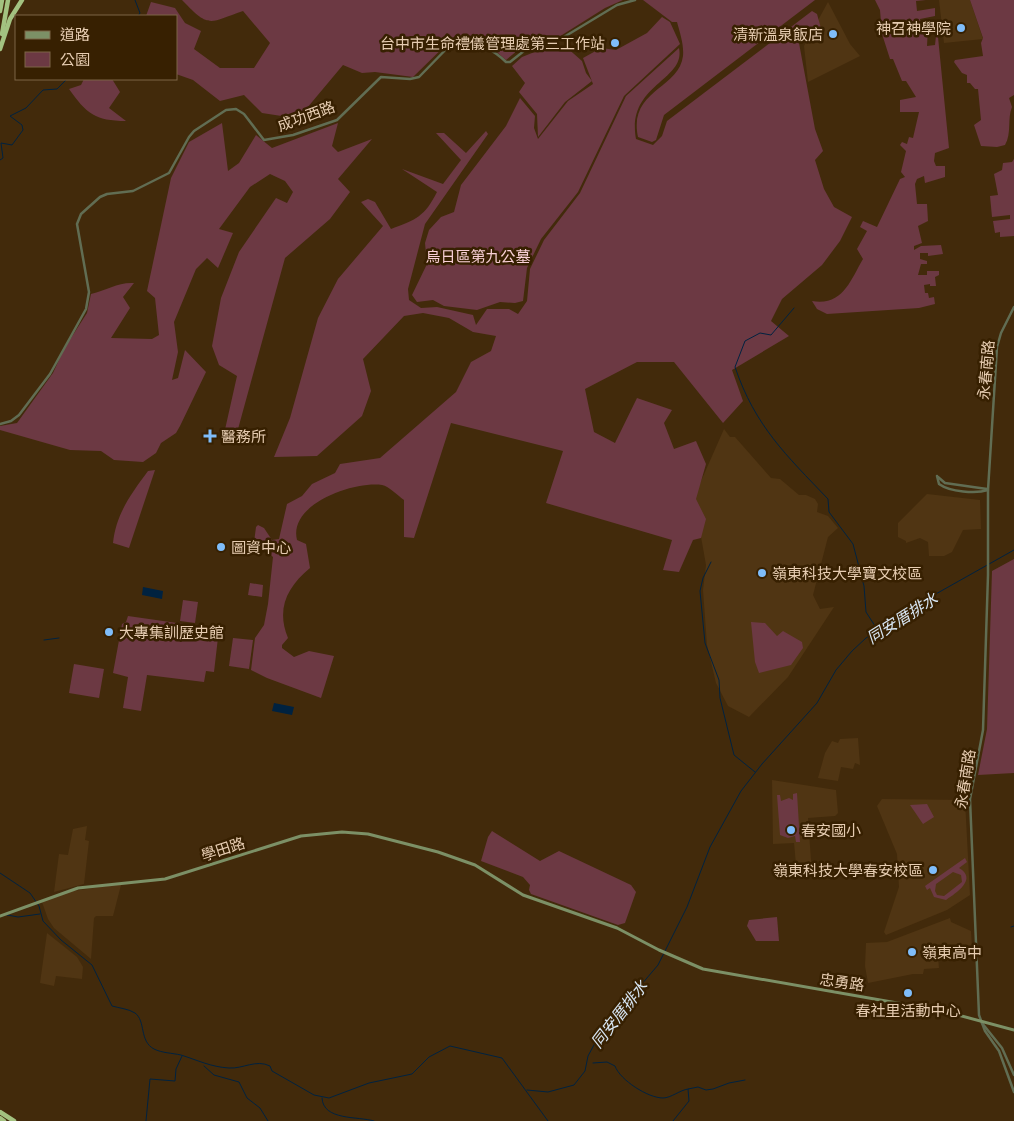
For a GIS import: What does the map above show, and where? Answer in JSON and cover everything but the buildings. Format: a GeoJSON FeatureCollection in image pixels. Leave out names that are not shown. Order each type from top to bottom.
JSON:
{"type":"FeatureCollection","features":[{"type":"Feature","properties":{"kind":"highway"},"geometry":{"type":"LineString","coordinates":[[0,11],[2,0]]}},
{"type":"Feature","properties":{"kind":"highway"},"geometry":{"type":"LineString","coordinates":[[0,49],[8,0]]}},
{"type":"Feature","properties":{"kind":"highway"},"geometry":{"type":"LineString","coordinates":[[0,49],[10,19],[22,0]]}},
{"type":"Feature","properties":{"kind":"highway"},"geometry":{"type":"LineString","coordinates":[[0,1112],[14,1121]]}},
{"type":"Feature","properties":{"kind":"highway"},"geometry":{"type":"LineString","coordinates":[[0,1118],[4,1121]]}},
{"type":"Feature","properties":{"kind":"main road","name":"學田路"},"geometry":{"type":"LineString","coordinates":[[0,916],[78,888],[165,879],[304,836],[342,832],[368,834],[446,854],[480,868],[523,896],[617,928],[659,950]]}},
{"type":"Feature","properties":{"kind":"main road","name":"忠勇路"},"geometry":{"type":"LineString","coordinates":[[659,950],[714,972],[808,989],[878,998],[943,1011],[1014,1030]]}},
{"type":"Feature","properties":{"kind":"street","name":"成功西路"},"geometry":{"type":"LineString","coordinates":[[0,424],[11,421],[19,416],[50,374],[86,309],[89,292],[77,224],[81,214],[100,197],[107,194],[133,191],[169,173],[194,131],[226,110],[236,108],[244,114],[264,140],[293,135],[338,120],[381,77],[410,79],[418,77],[457,38],[464,39],[495,53],[506,62],[510,62],[529,47],[554,43],[618,5],[634,0]]}},
{"type":"Feature","properties":{"kind":"street","name":"永春南路"},"geometry":{"type":"LineString","coordinates":[[980,1022],[970,804],[983,730],[988,570],[988,490],[997,346],[1000,333],[1014,307]]}},
{"type":"Feature","properties":{"kind":"street"},"geometry":{"type":"LineString","coordinates":[[937,476],[945,483],[981,487],[988,490],[981,492],[947,489],[939,484],[937,476]]}},
{"type":"Feature","properties":{"kind":"street"},"geometry":{"type":"LineString","coordinates":[[980,1022],[995,1037],[1008,1059],[1014,1074],[1011,1078]]}},
{"type":"Feature","properties":{"kind":"street"},"geometry":{"type":"LineString","coordinates":[[980,1022],[999,1051],[1011,1078],[1014,1092]]}},
{"type":"Feature","properties":{"kind":"shaded area","name":"神召神學院"},"geometry":{"type":"Polygon","coordinates":[[[939,0],[970,0],[983,39],[944,43],[939,0]]]}},
{"type":"Feature","properties":{"kind":"shaded area","name":"清新溫泉飯店"},"geometry":{"type":"Polygon","coordinates":[[[828,2],[850,44],[860,56],[808,82],[804,46],[828,2]]]}},
{"type":"Feature","properties":{"kind":"shaded area","name":"嶺東科技大學寶文校區"},"geometry":{"type":"Polygon","coordinates":[[[724,429],[730,437],[735,437],[771,478],[780,479],[799,495],[806,495],[815,499],[818,504],[817,512],[828,516],[838,528],[828,537],[813,595],[820,609],[834,607],[788,677],[749,717],[728,706],[716,683],[707,645],[703,590],[706,565],[694,497],[724,429]]]}},
{"type":"Feature","properties":{"kind":"shaded area"},"geometry":{"type":"Polygon","coordinates":[[[927,494],[980,500],[981,529],[963,530],[952,552],[944,556],[929,556],[928,542],[920,538],[906,543],[906,541],[898,537],[898,523],[927,494]]]}},
{"type":"Feature","properties":{"kind":"shaded area"},"geometry":{"type":"Polygon","coordinates":[[[858,738],[860,765],[855,763],[853,769],[841,767],[838,781],[818,778],[825,753],[832,741],[838,743],[840,739],[858,738]]]}},
{"type":"Feature","properties":{"kind":"shaded area","name":"春安國小"},"geometry":{"type":"Polygon","coordinates":[[[772,780],[836,790],[838,813],[835,816],[808,818],[812,874],[797,875],[794,843],[773,844],[772,780]]]}},
{"type":"Feature","properties":{"kind":"shaded area","name":"嶺東科技大學春安校區"},"geometry":{"type":"Polygon","coordinates":[[[882,799],[965,800],[970,895],[947,910],[886,935],[884,932],[899,887],[897,854],[877,806],[882,799]]]}},
{"type":"Feature","properties":{"kind":"shaded area"},"geometry":{"type":"Polygon","coordinates":[[[87,826],[85,840],[89,841],[84,884],[54,892],[59,854],[68,855],[73,829],[87,826]]]}},
{"type":"Feature","properties":{"kind":"shaded area"},"geometry":{"type":"Polygon","coordinates":[[[121,885],[113,916],[96,916],[94,918],[91,959],[54,928],[48,919],[42,902],[66,892],[121,885]]]}},
{"type":"Feature","properties":{"kind":"shaded area","name":"嶺東高中"},"geometry":{"type":"Polygon","coordinates":[[[950,918],[951,922],[971,931],[972,948],[957,949],[957,955],[938,957],[939,968],[924,969],[923,974],[913,974],[868,983],[865,966],[866,943],[887,942],[950,918]]]}},
{"type":"Feature","properties":{"kind":"shaded area"},"geometry":{"type":"Polygon","coordinates":[[[47,933],[77,957],[83,967],[82,979],[56,976],[54,986],[40,983],[47,933]]]}},
{"type":"Feature","properties":{"kind":"green space"},"geometry":{"type":"Polygon","coordinates":[[[182,0],[623,0],[605,8],[554,40],[535,42],[523,46],[506,60],[492,48],[456,35],[413,77],[375,72],[362,73],[343,65],[307,108],[324,116],[301,124],[288,117],[262,113],[244,95],[220,101],[193,80],[178,75],[178,15],[146,15],[151,2],[175,8],[185,23],[201,31],[194,49],[220,68],[254,68],[270,43],[243,11],[210,21],[198,16],[182,0]]]}},
{"type":"Feature","properties":{"kind":"green space"},"geometry":{"type":"Polygon","coordinates":[[[643,0],[815,0],[664,115],[656,140],[652,142],[638,137],[637,121],[640,109],[647,99],[673,76],[680,67],[683,48],[677,22],[672,22],[643,0]]]}},
{"type":"Feature","properties":{"kind":"green space"},"geometry":{"type":"Polygon","coordinates":[[[875,0],[926,0],[916,1],[917,11],[935,8],[935,16],[920,19],[921,28],[928,28],[927,46],[935,45],[936,36],[938,37],[949,148],[935,153],[934,161],[936,166],[945,166],[945,177],[925,183],[924,176],[917,179],[915,184],[917,204],[927,204],[928,221],[918,226],[922,243],[914,246],[914,250],[921,246],[941,245],[943,254],[928,256],[928,253],[920,253],[920,259],[927,261],[927,264],[921,264],[918,275],[927,275],[927,271],[939,271],[939,275],[935,277],[936,286],[924,285],[925,293],[928,293],[929,298],[934,297],[935,304],[919,308],[827,314],[817,309],[812,301],[823,302],[838,296],[854,276],[863,259],[857,249],[867,231],[860,227],[863,221],[877,227],[900,179],[905,177],[901,172],[906,151],[900,145],[902,142],[907,144],[909,137],[913,138],[919,112],[900,112],[900,100],[916,97],[906,81],[902,81],[893,59],[890,59],[882,34],[880,10],[875,0]]]}},
{"type":"Feature","properties":{"kind":"green space"},"geometry":{"type":"Polygon","coordinates":[[[970,0],[1014,0],[1014,95],[1009,98],[1012,107],[1007,140],[1005,145],[997,147],[981,146],[974,125],[981,120],[978,89],[967,83],[967,75],[962,73],[954,62],[955,60],[983,56],[981,43],[983,38],[970,0]]]}},
{"type":"Feature","properties":{"kind":"green space"},"geometry":{"type":"Polygon","coordinates":[[[812,11],[817,14],[822,32],[799,43],[815,129],[823,151],[815,160],[824,189],[834,207],[852,217],[840,241],[822,265],[782,299],[771,321],[789,336],[732,370],[743,401],[723,423],[674,362],[637,362],[585,389],[594,432],[615,443],[637,398],[672,410],[664,423],[674,449],[696,441],[706,464],[696,499],[706,519],[701,538],[693,540],[679,572],[663,570],[672,540],[546,503],[563,451],[451,423],[414,538],[404,537],[404,500],[382,485],[356,487],[340,491],[313,506],[303,516],[297,527],[297,540],[306,544],[310,568],[295,583],[286,599],[283,618],[288,638],[282,645],[282,648],[294,657],[309,651],[334,656],[321,698],[251,670],[255,638],[264,625],[273,557],[268,552],[253,550],[256,527],[258,525],[264,528],[272,540],[279,539],[287,504],[302,496],[312,484],[335,473],[340,464],[380,458],[456,392],[471,362],[491,351],[496,336],[473,332],[449,318],[423,313],[404,316],[363,359],[371,391],[362,416],[317,456],[274,457],[290,418],[318,318],[338,279],[383,226],[361,202],[368,199],[375,202],[391,229],[413,220],[424,212],[437,192],[402,169],[443,184],[461,160],[436,133],[444,133],[466,153],[486,131],[488,134],[425,224],[408,289],[409,300],[421,308],[437,307],[473,315],[476,325],[487,309],[509,309],[518,314],[527,301],[530,269],[544,240],[580,193],[626,96],[679,48],[679,59],[674,68],[647,95],[639,106],[635,121],[636,139],[653,145],[662,136],[667,121],[812,11]]]}},
{"type":"Feature","properties":{"kind":"green space","name":"烏日區第九公墓"},"geometry":{"type":"Polygon","coordinates":[[[662,17],[670,22],[680,44],[624,96],[578,192],[541,239],[527,268],[523,301],[515,303],[500,302],[477,310],[444,306],[433,300],[417,302],[412,295],[427,264],[425,243],[429,230],[441,217],[454,212],[461,185],[506,126],[520,98],[535,116],[534,128],[538,139],[568,101],[593,84],[583,58],[601,48],[616,50],[647,33],[662,17]]]}},
{"type":"Feature","properties":{"kind":"green space"},"geometry":{"type":"Polygon","coordinates":[[[565,46],[582,61],[586,73],[592,81],[565,102],[538,137],[537,114],[519,92],[525,83],[512,66],[522,57],[532,53],[565,46]]]}},
{"type":"Feature","properties":{"kind":"green space"},"geometry":{"type":"Polygon","coordinates":[[[84,80],[113,80],[120,92],[109,108],[126,121],[106,119],[86,110],[69,89],[81,85],[84,80]]]}},
{"type":"Feature","properties":{"kind":"green space"},"geometry":{"type":"Polygon","coordinates":[[[222,123],[228,171],[239,163],[256,135],[272,148],[338,123],[332,146],[338,152],[372,139],[338,179],[350,192],[330,219],[285,258],[235,440],[224,434],[237,376],[219,365],[212,346],[221,298],[239,252],[276,198],[287,203],[293,192],[285,181],[270,174],[250,187],[219,229],[233,233],[218,268],[207,258],[196,269],[174,322],[178,352],[172,380],[178,378],[185,350],[206,372],[176,433],[161,443],[156,453],[143,462],[114,460],[101,451],[70,450],[0,430],[0,426],[17,423],[53,373],[64,349],[87,313],[91,294],[118,285],[134,283],[123,297],[130,308],[111,338],[152,339],[159,335],[155,298],[147,291],[171,178],[189,142],[222,123]]]}},
{"type":"Feature","properties":{"kind":"green space"},"geometry":{"type":"Polygon","coordinates":[[[1014,159],[1014,236],[1000,237],[1000,232],[995,233],[993,221],[1010,219],[1010,215],[992,217],[990,196],[998,195],[994,174],[1002,170],[1003,163],[1012,162],[1014,159]]]}},
{"type":"Feature","properties":{"kind":"green space"},"geometry":{"type":"Polygon","coordinates":[[[155,470],[129,548],[113,543],[117,523],[125,505],[148,471],[155,470]]]}},
{"type":"Feature","properties":{"kind":"green space"},"geometry":{"type":"Polygon","coordinates":[[[1014,559],[1014,773],[978,775],[987,729],[992,571],[1014,559]]]}},
{"type":"Feature","properties":{"kind":"green space"},"geometry":{"type":"Polygon","coordinates":[[[250,583],[263,585],[262,597],[248,595],[250,583]]]}},
{"type":"Feature","properties":{"kind":"green space"},"geometry":{"type":"Polygon","coordinates":[[[183,600],[198,602],[195,623],[180,621],[183,600]]]}},
{"type":"Feature","properties":{"kind":"green space"},"geometry":{"type":"Polygon","coordinates":[[[128,616],[219,629],[214,672],[206,671],[204,682],[147,675],[141,711],[123,708],[128,677],[113,673],[122,624],[126,622],[128,616]]]}},
{"type":"Feature","properties":{"kind":"green space"},"geometry":{"type":"Polygon","coordinates":[[[751,622],[765,623],[777,636],[783,631],[802,642],[803,648],[791,665],[759,673],[755,662],[751,622]]]}},
{"type":"Feature","properties":{"kind":"green space"},"geometry":{"type":"Polygon","coordinates":[[[233,638],[253,640],[249,669],[229,666],[233,638]]]}},
{"type":"Feature","properties":{"kind":"green space"},"geometry":{"type":"Polygon","coordinates":[[[74,664],[104,669],[99,698],[69,693],[74,664]]]}},
{"type":"Feature","properties":{"kind":"green space"},"geometry":{"type":"Polygon","coordinates":[[[797,793],[800,842],[796,842],[795,836],[788,838],[780,835],[777,795],[780,795],[781,801],[789,798],[793,800],[793,794],[797,793]]]}},
{"type":"Feature","properties":{"kind":"green space"},"geometry":{"type":"Polygon","coordinates":[[[927,804],[934,817],[923,824],[910,805],[927,804]]]}},
{"type":"Feature","properties":{"kind":"green space"},"geometry":{"type":"Polygon","coordinates":[[[492,831],[540,861],[559,851],[631,885],[636,892],[625,923],[618,925],[531,894],[529,890],[530,885],[523,877],[481,861],[488,837],[492,831]]]}},
{"type":"Feature","properties":{"kind":"green space"},"geometry":{"type":"Polygon","coordinates":[[[965,858],[967,862],[959,868],[964,872],[966,881],[960,890],[946,900],[934,897],[930,888],[927,890],[925,886],[965,858]],[[953,872],[936,884],[935,891],[937,895],[944,896],[962,882],[961,875],[953,872]]]}},
{"type":"Feature","properties":{"kind":"green space"},"geometry":{"type":"Polygon","coordinates":[[[777,917],[779,941],[756,941],[747,926],[749,920],[777,917]]]}},
{"type":"Feature","properties":{"kind":"water"},"geometry":{"type":"Polygon","coordinates":[[[143,587],[163,591],[162,599],[142,595],[143,587]]]}},
{"type":"Feature","properties":{"kind":"water"},"geometry":{"type":"Polygon","coordinates":[[[274,703],[294,707],[292,715],[272,711],[274,703]]]}},
{"type":"Feature","properties":{"kind":"waterway"},"geometry":{"type":"LineString","coordinates":[[135,0],[140,13],[139,15]]}},
{"type":"Feature","properties":{"kind":"waterway"},"geometry":{"type":"LineString","coordinates":[[0,160],[3,158],[1,143],[12,145],[23,130],[22,125],[10,116],[26,108],[43,90],[57,89],[66,80]]}},
{"type":"Feature","properties":{"kind":"waterway"},"geometry":{"type":"LineString","coordinates":[[794,308],[771,335],[760,333],[745,341],[735,367],[743,388],[762,423],[785,453],[828,499],[829,512],[853,544],[864,586],[866,612],[877,629]]}},
{"type":"Feature","properties":{"kind":"waterway","name":"同安厝排水"},"geometry":{"type":"LineString","coordinates":[[527,1090],[548,1092],[574,1085],[585,1071],[588,1056],[601,1032],[658,965],[687,907],[710,847],[741,791],[762,764],[817,703],[836,670],[852,651],[866,638],[934,595],[1014,550]]}},
{"type":"Feature","properties":{"kind":"waterway"},"geometry":{"type":"LineString","coordinates":[[711,562],[703,578],[700,591],[705,643],[719,680],[720,698],[734,755],[755,772]]}},
{"type":"Feature","properties":{"kind":"waterway"},"geometry":{"type":"LineString","coordinates":[[44,640],[59,638]]}},
{"type":"Feature","properties":{"kind":"waterway","name":"同安厝排水"},"geometry":{"type":"LineString","coordinates":[[0,873],[30,893],[39,906],[43,921],[61,940],[92,965],[112,1006],[135,1013],[140,1021],[146,1041],[154,1049],[222,1067],[234,1068],[265,1064],[270,1066],[272,1071],[314,1095],[329,1098],[369,1083],[412,1074],[429,1057],[450,1046],[502,1058],[548,1121]]}},
{"type":"Feature","properties":{"kind":"waterway","name":"同安厝排水"},"geometry":{"type":"LineString","coordinates":[[7,915],[18,917],[40,914]]}},
{"type":"Feature","properties":{"kind":"waterway"},"geometry":{"type":"LineString","coordinates":[[146,1121],[150,1079],[175,1081],[176,1069],[182,1056]]}},
{"type":"Feature","properties":{"kind":"waterway"},"geometry":{"type":"LineString","coordinates":[[593,1063],[607,1062],[615,1066],[622,1077],[628,1082],[643,1092],[657,1097],[666,1098],[688,1089]]}},
{"type":"Feature","properties":{"kind":"waterway"},"geometry":{"type":"LineString","coordinates":[[204,1066],[214,1075],[239,1082],[247,1098],[260,1108],[268,1121]]}},
{"type":"Feature","properties":{"kind":"waterway"},"geometry":{"type":"LineString","coordinates":[[673,1121],[689,1101],[688,1089],[698,1087],[706,1090],[713,1089],[745,1080]]}},
{"type":"Feature","properties":{"kind":"waterway"},"geometry":{"type":"LineString","coordinates":[[322,1098],[328,1111],[342,1116],[374,1121]]}},
{"type":"Feature","properties":{"kind":"place","name":"神召神學院"},"geometry":{"type":"Point","coordinates":[961,28]}},
{"type":"Feature","properties":{"kind":"place","name":"清新溫泉飯店"},"geometry":{"type":"Point","coordinates":[833,34]}},
{"type":"Feature","properties":{"kind":"place","name":"台中市生命禮儀管理處第三工作站"},"geometry":{"type":"Point","coordinates":[615,43]}},
{"type":"Feature","properties":{"kind":"place","name":"醫務所"},"geometry":{"type":"Point","coordinates":[210,436]}},
{"type":"Feature","properties":{"kind":"place","name":"圖資中心"},"geometry":{"type":"Point","coordinates":[221,547]}},
{"type":"Feature","properties":{"kind":"place","name":"嶺東科技大學寶文校區"},"geometry":{"type":"Point","coordinates":[762,573]}},
{"type":"Feature","properties":{"kind":"place","name":"大專集訓歷史館"},"geometry":{"type":"Point","coordinates":[109,632]}},
{"type":"Feature","properties":{"kind":"place","name":"春安國小"},"geometry":{"type":"Point","coordinates":[791,830]}},
{"type":"Feature","properties":{"kind":"place","name":"嶺東科技大學春安校區"},"geometry":{"type":"Point","coordinates":[933,870]}},
{"type":"Feature","properties":{"kind":"place","name":"嶺東高中"},"geometry":{"type":"Point","coordinates":[912,952]}},
{"type":"Feature","properties":{"kind":"place","name":"春社里活動中心"},"geometry":{"type":"Point","coordinates":[908,993]}}]}
